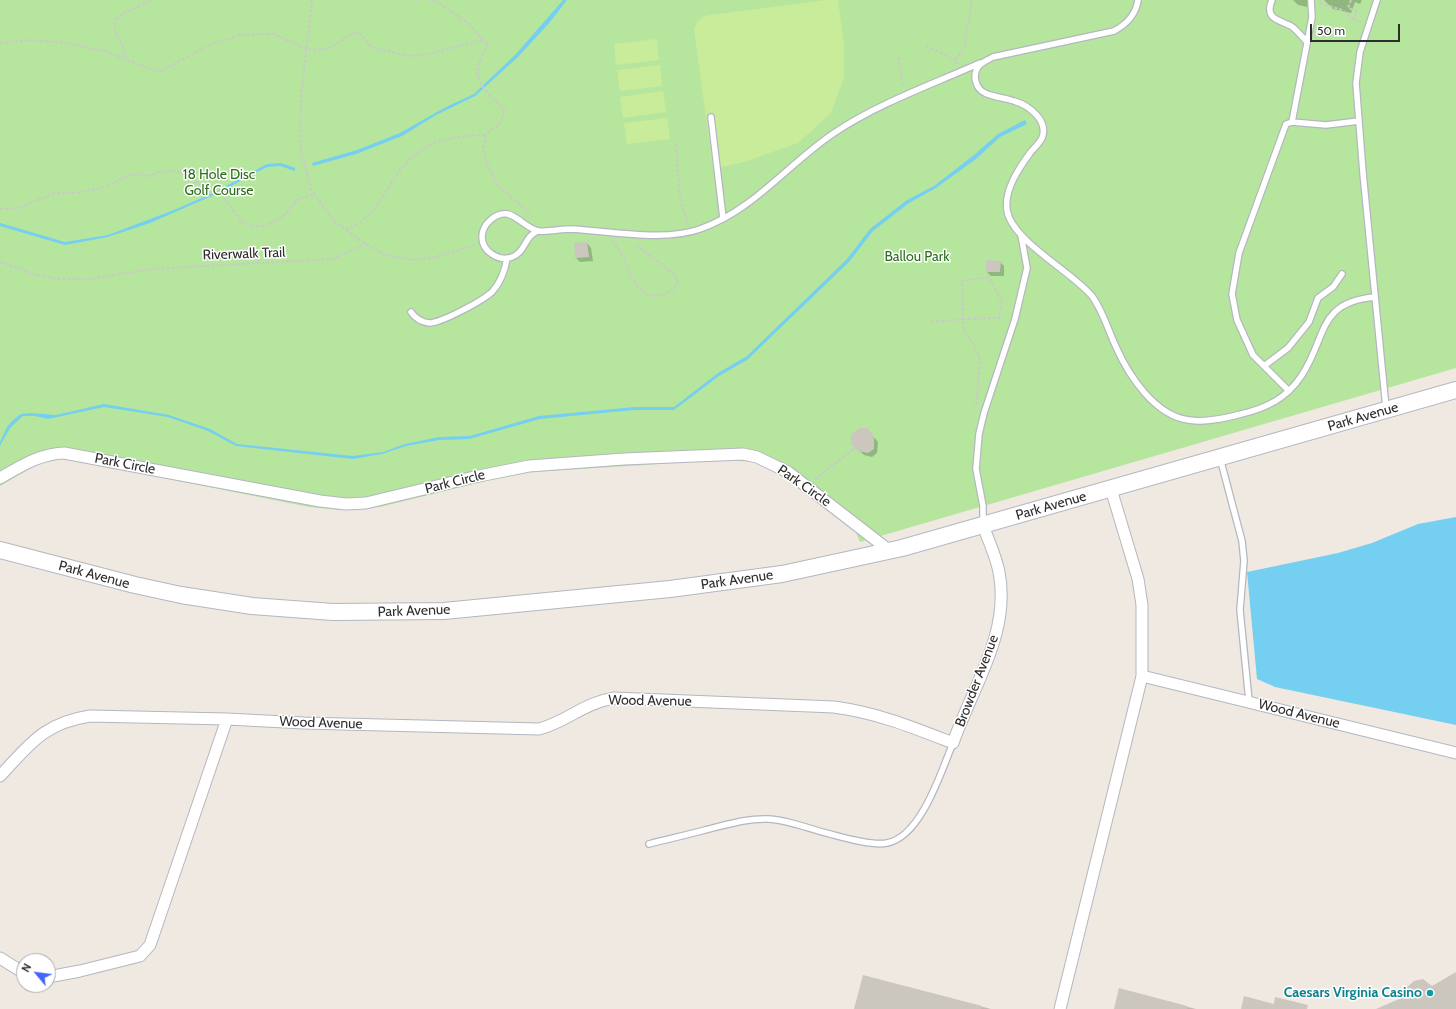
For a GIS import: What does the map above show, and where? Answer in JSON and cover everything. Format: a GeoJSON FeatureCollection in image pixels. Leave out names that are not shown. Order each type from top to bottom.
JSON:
{"type":"FeatureCollection","features":[{"type":"Feature","properties":{"kind":"main road","name":"Park Avenue"},"geometry":{"type":"LineString","coordinates":[[0,550],[135,585],[181,595],[295,610],[384,613],[444,611],[721,583],[782,574],[890,551],[1456,390]]}},
{"type":"Feature","properties":{"kind":"street","name":"Park Circle"},"geometry":{"type":"LineString","coordinates":[[0,478],[37,458],[50,454],[64,453],[320,501],[366,503],[474,477],[530,466],[624,459],[743,454],[757,457],[788,472],[890,551]]}},
{"type":"Feature","properties":{"kind":"street"},"geometry":{"type":"LineString","coordinates":[[1060,1009],[1142,676],[1143,632],[1139,585],[1111,489]]}},
{"type":"Feature","properties":{"kind":"street","name":"Browder Avenue"},"geometry":{"type":"LineString","coordinates":[[953,743],[981,678],[999,621],[1001,601],[999,570],[983,525]]}},
{"type":"Feature","properties":{"kind":"street","name":"Wood Avenue"},"geometry":{"type":"LineString","coordinates":[[1142,676],[1250,701],[1456,753]]}},
{"type":"Feature","properties":{"kind":"street","name":"Wood Avenue"},"geometry":{"type":"LineString","coordinates":[[0,776],[34,740],[58,724],[74,718],[90,716],[539,729],[550,726],[590,704],[614,698],[834,707],[859,710],[884,716],[953,743]]}},
{"type":"Feature","properties":{"kind":"street"},"geometry":{"type":"LineString","coordinates":[[56,976],[118,962],[140,956],[146,951],[153,938],[227,719]]}},
{"type":"Feature","properties":{"kind":"street"},"geometry":{"type":"LineString","coordinates":[[0,958],[16,968]]}},
{"type":"Feature","properties":{"kind":"lane"},"geometry":{"type":"LineString","coordinates":[[538,231],[512,216],[499,214],[492,218],[483,230],[482,242],[486,249],[494,256],[507,258],[517,255],[522,251],[526,240],[531,234],[538,231],[572,230],[605,233],[667,235],[699,230],[744,206],[835,132],[905,95],[993,57],[1114,31],[1124,25],[1132,17],[1137,7],[1138,0]]}},
{"type":"Feature","properties":{"kind":"lane"},"geometry":{"type":"LineString","coordinates":[[1272,0],[1270,6],[1272,17],[1280,23],[1291,26],[1307,42]]}},
{"type":"Feature","properties":{"kind":"lane"},"geometry":{"type":"LineString","coordinates":[[1377,0],[1357,67],[1356,83],[1386,410]]}},
{"type":"Feature","properties":{"kind":"lane"},"geometry":{"type":"LineString","coordinates":[[1292,122],[1312,17],[1313,1]]}},
{"type":"Feature","properties":{"kind":"lane"},"geometry":{"type":"LineString","coordinates":[[982,62],[978,67],[975,76],[979,89],[985,93],[1016,101],[1028,108],[1038,116],[1043,129],[1042,136],[1038,144],[1021,165],[1007,199],[1006,209],[1009,219],[1021,236],[1082,286],[1093,298],[1101,311],[1117,349],[1131,374],[1156,403],[1168,413],[1191,421],[1234,416],[1269,406],[1288,391],[1303,374],[1323,327],[1330,317],[1350,301],[1375,297]]}},
{"type":"Feature","properties":{"kind":"lane"},"geometry":{"type":"LineString","coordinates":[[711,117],[723,218]]}},
{"type":"Feature","properties":{"kind":"lane"},"geometry":{"type":"LineString","coordinates":[[1288,391],[1253,355],[1237,320],[1232,294],[1239,253],[1286,124],[1292,122],[1326,125],[1359,121]]}},
{"type":"Feature","properties":{"kind":"lane"},"geometry":{"type":"LineString","coordinates":[[983,525],[983,506],[976,469],[980,434],[984,413],[1015,319],[1027,268],[1021,236]]}},
{"type":"Feature","properties":{"kind":"lane"},"geometry":{"type":"LineString","coordinates":[[411,312],[421,321],[434,322],[483,299],[492,291],[500,280],[507,258]]}},
{"type":"Feature","properties":{"kind":"lane"},"geometry":{"type":"LineString","coordinates":[[1264,366],[1288,348],[1309,322],[1318,298],[1332,288],[1342,274]]}},
{"type":"Feature","properties":{"kind":"lane"},"geometry":{"type":"LineString","coordinates":[[1220,458],[1242,541],[1244,561],[1240,593],[1240,610],[1250,701]]}},
{"type":"Feature","properties":{"kind":"lane"},"geometry":{"type":"LineString","coordinates":[[649,844],[735,823],[768,819],[875,843],[886,843],[896,840],[913,827],[936,782],[953,743]]}},
{"type":"Feature","properties":{"kind":"path"},"geometry":{"type":"LineString","coordinates":[[126,58],[124,47],[118,39],[116,32],[116,20],[121,15],[152,0]]}},
{"type":"Feature","properties":{"kind":"path"},"geometry":{"type":"LineString","coordinates":[[312,0],[301,97],[300,146],[311,189],[314,194],[333,220],[364,244],[385,255],[413,260],[431,258],[451,254],[482,242]]}},
{"type":"Feature","properties":{"kind":"path"},"geometry":{"type":"LineString","coordinates":[[430,0],[436,1],[468,23],[488,44],[476,69],[479,78],[490,97],[504,111],[500,123],[486,135],[483,148],[486,161],[497,185],[525,209],[531,218]]}},
{"type":"Feature","properties":{"kind":"path"},"geometry":{"type":"LineString","coordinates":[[955,60],[964,49],[972,0]]}},
{"type":"Feature","properties":{"kind":"path"},"geometry":{"type":"LineString","coordinates":[[1351,0],[1348,8],[1357,11],[1354,20]]}},
{"type":"Feature","properties":{"kind":"path"},"geometry":{"type":"LineString","coordinates":[[1313,1],[1342,10],[1354,20],[1369,25]]}},
{"type":"Feature","properties":{"kind":"path"},"geometry":{"type":"LineString","coordinates":[[0,43],[32,40],[67,43],[107,52],[126,58],[148,69],[159,72],[212,44],[241,35],[273,34],[296,43],[307,50],[330,48],[353,32],[362,36],[371,47],[409,56],[423,55],[483,40]]}},
{"type":"Feature","properties":{"kind":"path"},"geometry":{"type":"LineString","coordinates":[[926,46],[955,60],[960,72]]}},
{"type":"Feature","properties":{"kind":"path"},"geometry":{"type":"LineString","coordinates":[[898,58],[905,95]]}},
{"type":"Feature","properties":{"kind":"path"},"geometry":{"type":"LineString","coordinates":[[346,230],[358,225],[370,214],[402,165],[416,152],[430,144],[457,136],[486,135]]}},
{"type":"Feature","properties":{"kind":"path"},"geometry":{"type":"LineString","coordinates":[[676,144],[680,198],[689,232]]}},
{"type":"Feature","properties":{"kind":"path"},"geometry":{"type":"LineString","coordinates":[[0,209],[18,208],[54,193],[76,193],[102,188],[130,175],[137,174],[150,176],[158,172],[175,171],[182,173],[202,186],[217,189],[242,222],[253,226],[262,226],[276,221],[283,217],[296,200],[314,194]]}},
{"type":"Feature","properties":{"kind":"path"},"geometry":{"type":"LineString","coordinates":[[605,233],[620,251],[637,288],[647,294],[658,296],[668,294],[678,282],[674,274],[620,233]]}},
{"type":"Feature","properties":{"kind":"path","name":"Riverwalk Trail"},"geometry":{"type":"LineString","coordinates":[[0,262],[40,276],[61,279],[90,279],[151,269],[332,259],[364,244]]}},
{"type":"Feature","properties":{"kind":"path"},"geometry":{"type":"LineString","coordinates":[[931,322],[963,319],[999,318],[1002,302],[989,278],[962,281],[963,319],[964,331],[974,345],[980,360],[976,408]]}},
{"type":"Feature","properties":{"kind":"path"},"geometry":{"type":"LineString","coordinates":[[808,487],[828,467],[836,464],[855,448]]}},
{"type":"Feature","properties":{"kind":"green space","name":"Ballou Park"},"geometry":{"type":"Polygon","coordinates":[[[0,0],[1456,0],[1456,368],[860,542],[854,528],[771,469],[754,462],[722,460],[533,472],[486,481],[380,507],[339,510],[309,507],[64,458],[41,462],[0,486],[0,0]]]}},
{"type":"Feature","properties":{"kind":"green space"},"geometry":{"type":"Polygon","coordinates":[[[826,0],[838,0],[844,45],[844,77],[831,113],[798,143],[744,162],[713,169],[694,29],[697,22],[704,16],[826,0]]]}},
{"type":"Feature","properties":{"kind":"green space"},"geometry":{"type":"Polygon","coordinates":[[[657,39],[659,60],[616,65],[614,44],[657,39]]]}},
{"type":"Feature","properties":{"kind":"green space"},"geometry":{"type":"Polygon","coordinates":[[[660,65],[662,86],[620,91],[617,70],[660,65]]]}},
{"type":"Feature","properties":{"kind":"green space"},"geometry":{"type":"Polygon","coordinates":[[[663,91],[666,112],[623,118],[620,97],[663,91]]]}},
{"type":"Feature","properties":{"kind":"green space"},"geometry":{"type":"Polygon","coordinates":[[[667,118],[670,139],[627,144],[624,123],[667,118]]]}},
{"type":"Feature","properties":{"kind":"water"},"geometry":{"type":"Polygon","coordinates":[[[563,0],[567,0],[550,22],[518,57],[475,96],[436,115],[402,136],[356,154],[313,166],[312,163],[357,150],[400,133],[444,108],[474,94],[516,54],[563,0]]]}},
{"type":"Feature","properties":{"kind":"water"},"geometry":{"type":"Polygon","coordinates":[[[1025,120],[1027,124],[1000,137],[976,159],[936,188],[909,203],[873,231],[849,262],[747,360],[719,376],[674,410],[634,410],[540,419],[469,439],[439,440],[406,446],[382,454],[353,459],[236,446],[208,431],[168,417],[104,407],[48,419],[35,416],[23,416],[10,428],[0,446],[0,442],[7,427],[21,414],[30,413],[56,415],[104,404],[169,415],[210,429],[237,444],[353,456],[383,452],[405,444],[439,437],[470,436],[539,416],[635,407],[674,407],[718,373],[747,356],[847,259],[870,229],[907,200],[934,186],[998,134],[1025,120]]]}},
{"type":"Feature","properties":{"kind":"water"},"geometry":{"type":"Polygon","coordinates":[[[281,163],[295,168],[295,171],[280,166],[267,167],[214,195],[150,223],[108,237],[65,245],[0,226],[0,223],[65,242],[108,235],[174,210],[213,193],[267,164],[281,163]]]}},
{"type":"Feature","properties":{"kind":"water"},"geometry":{"type":"Polygon","coordinates":[[[1456,517],[1456,725],[1275,687],[1257,679],[1247,572],[1338,553],[1372,543],[1418,524],[1456,517]]]}},
{"type":"Feature","properties":{"kind":"building"},"geometry":{"type":"Polygon","coordinates":[[[587,242],[589,257],[575,258],[574,243],[587,242]]]}},
{"type":"Feature","properties":{"kind":"building"},"geometry":{"type":"Polygon","coordinates":[[[986,260],[1001,261],[1000,272],[986,272],[986,260]]]}},
{"type":"Feature","properties":{"kind":"building"},"geometry":{"type":"Polygon","coordinates":[[[860,428],[867,428],[874,436],[874,449],[868,453],[858,451],[851,444],[851,434],[860,428]]]}},
{"type":"Feature","properties":{"kind":"building","name":"Caesars Virginia Casino"},"geometry":{"type":"Polygon","coordinates":[[[1456,972],[1456,1009],[1376,1009],[1404,997],[1406,988],[1414,981],[1423,979],[1432,986],[1456,972]]]}},
{"type":"Feature","properties":{"kind":"building"},"geometry":{"type":"Polygon","coordinates":[[[863,975],[982,1006],[981,1009],[854,1009],[863,975]]]}},
{"type":"Feature","properties":{"kind":"building"},"geometry":{"type":"Polygon","coordinates":[[[1119,988],[1187,1006],[1187,1009],[1114,1009],[1119,988]]]}},
{"type":"Feature","properties":{"kind":"building","name":"Caesars Virginia Casino"},"geometry":{"type":"Polygon","coordinates":[[[1244,996],[1274,1004],[1275,997],[1308,1005],[1307,1009],[1241,1009],[1244,996]]]}},
{"type":"Feature","properties":{"kind":"place","name":"Caesars Virginia Casino"},"geometry":{"type":"Point","coordinates":[1430,993]}},
{"type":"Feature","properties":{"kind":"park label","name":"18 Hole Disc Golf Course"},"geometry":{"type":"Point","coordinates":[219,184]}}]}
